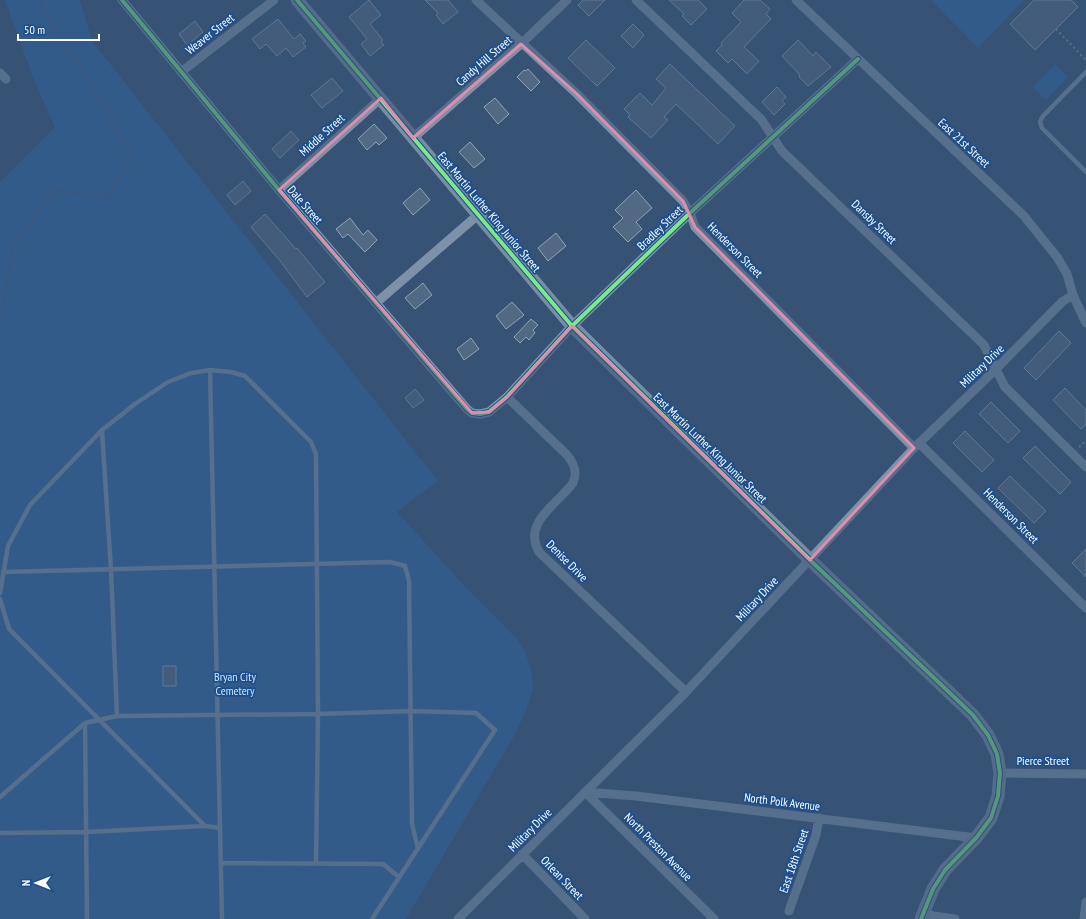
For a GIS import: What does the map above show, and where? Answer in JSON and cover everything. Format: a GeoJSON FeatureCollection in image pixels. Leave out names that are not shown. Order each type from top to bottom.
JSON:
{"type":"FeatureCollection","features":[{"type":"Feature","properties":{"kind":"street","name":"Dale Street"},"geometry":{"type":"LineString","coordinates":[[122,0],[279,190],[466,409],[472,413],[480,414]]}},
{"type":"Feature","properties":{"kind":"street","name":"Weaver Street"},"geometry":{"type":"LineString","coordinates":[[180,72],[274,0]]}},
{"type":"Feature","properties":{"kind":"street","name":"East Martin Luther King Junior Street"},"geometry":{"type":"LineString","coordinates":[[297,0],[572,326],[810,560],[973,715],[988,735],[997,754],[1000,773],[998,796],[991,818],[976,838],[945,870],[933,889],[922,916]]}},
{"type":"Feature","properties":{"kind":"street","name":"Henderson Street"},"geometry":{"type":"LineString","coordinates":[[476,0],[582,100],[683,201],[690,213],[695,227],[916,445],[1086,608]]}},
{"type":"Feature","properties":{"kind":"street","name":"Candy Hill Street"},"geometry":{"type":"LineString","coordinates":[[414,138],[521,44],[568,0]]}},
{"type":"Feature","properties":{"kind":"street","name":"Dansby Street"},"geometry":{"type":"LineString","coordinates":[[636,0],[761,119],[782,151],[984,345],[995,370],[1005,387],[1086,467]]}},
{"type":"Feature","properties":{"kind":"street","name":"East 21st Street"},"geometry":{"type":"LineString","coordinates":[[796,0],[1024,216],[1057,257],[1067,274],[1073,295],[1086,323]]}},
{"type":"Feature","properties":{"kind":"street","name":"Bradley Street"},"geometry":{"type":"LineString","coordinates":[[480,414],[489,412],[507,397],[572,326],[690,213],[858,59]]}},
{"type":"Feature","properties":{"kind":"street","name":"Middle Street"},"geometry":{"type":"LineString","coordinates":[[279,190],[381,98]]}},
{"type":"Feature","properties":{"kind":"street"},"geometry":{"type":"LineString","coordinates":[[376,303],[479,214]]}},
{"type":"Feature","properties":{"kind":"street","name":"Military Drive"},"geometry":{"type":"LineString","coordinates":[[458,919],[686,692],[916,445],[995,370],[1063,301],[1073,295]]}},
{"type":"Feature","properties":{"kind":"street","name":"Denise Drive"},"geometry":{"type":"LineString","coordinates":[[507,397],[566,454],[573,462],[575,469],[576,477],[573,483],[539,518],[534,538],[539,552],[686,692]]}},
{"type":"Feature","properties":{"kind":"street","name":"Pierce Street"},"geometry":{"type":"LineString","coordinates":[[1000,773],[1086,774]]}},
{"type":"Feature","properties":{"kind":"street","name":"North Polk Avenue"},"geometry":{"type":"LineString","coordinates":[[585,792],[636,796],[976,838]]}},
{"type":"Feature","properties":{"kind":"street","name":"North Preston Avenue"},"geometry":{"type":"LineString","coordinates":[[585,792],[714,919]]}},
{"type":"Feature","properties":{"kind":"street","name":"East 18th Street"},"geometry":{"type":"LineString","coordinates":[[789,911],[816,835],[820,818]]}},
{"type":"Feature","properties":{"kind":"street","name":"Orlean Street"},"geometry":{"type":"LineString","coordinates":[[522,854],[585,919]]}},
{"type":"Feature","properties":{"kind":"street"},"geometry":{"type":"LineString","coordinates":[[1084,919],[1086,902]]}},
{"type":"Feature","properties":{"kind":"street"},"geometry":{"type":"LineString","coordinates":[[922,916],[955,919]]}},
{"type":"Feature","properties":{"kind":"lane"},"geometry":{"type":"LineString","coordinates":[[1086,72],[1043,116],[1040,122],[1042,128],[1086,172]]}},
{"type":"Feature","properties":{"kind":"lane"},"geometry":{"type":"LineString","coordinates":[[210,370],[222,919]]}},
{"type":"Feature","properties":{"kind":"lane"},"geometry":{"type":"LineString","coordinates":[[0,593],[8,546],[30,505],[102,430],[135,404],[168,382],[191,373],[210,370],[231,372],[245,376],[311,442],[316,454],[318,714],[316,864]]}},
{"type":"Feature","properties":{"kind":"lane"},"geometry":{"type":"LineString","coordinates":[[102,430],[111,570],[116,716]]}},
{"type":"Feature","properties":{"kind":"lane"},"geometry":{"type":"LineString","coordinates":[[3,572],[390,562],[405,566],[409,581],[412,711],[412,824],[418,849]]}},
{"type":"Feature","properties":{"kind":"lane"},"geometry":{"type":"LineString","coordinates":[[0,599],[9,629],[205,826]]}},
{"type":"Feature","properties":{"kind":"lane"},"geometry":{"type":"LineString","coordinates":[[0,797],[85,723],[98,719],[116,716],[218,714],[318,714],[412,711],[476,713],[495,730],[372,919]]}},
{"type":"Feature","properties":{"kind":"lane"},"geometry":{"type":"LineString","coordinates":[[85,723],[87,919]]}},
{"type":"Feature","properties":{"kind":"lane"},"geometry":{"type":"LineString","coordinates":[[0,833],[86,832],[205,826],[220,828]]}},
{"type":"Feature","properties":{"kind":"lane"},"geometry":{"type":"LineString","coordinates":[[221,863],[383,864],[399,877]]}},
{"type":"Feature","properties":{"kind":"path"},"geometry":{"type":"LineString","coordinates":[[1056,29],[1086,60]]}},
{"type":"Feature","properties":{"kind":"path"},"geometry":{"type":"LineString","coordinates":[[1079,447],[1086,441]]}},
{"type":"Feature","properties":{"kind":"highlighted area"},"geometry":{"type":"Polygon","coordinates":[[[521,44],[577,94],[683,201],[695,227],[914,448],[810,560],[572,326],[507,397],[489,412],[472,413],[279,190],[381,98],[413,138],[521,44]]]}},
{"type":"Feature","properties":{"kind":"green space","name":"Bryan City Cemetery"},"geometry":{"type":"Polygon","coordinates":[[[5,0],[80,0],[92,41],[438,481],[397,512],[472,594],[518,640],[526,654],[532,672],[533,688],[526,711],[514,736],[406,919],[0,919],[0,182],[55,127],[35,83],[5,0]]]}},
{"type":"Feature","properties":{"kind":"green space"},"geometry":{"type":"Polygon","coordinates":[[[931,0],[1024,0],[978,48],[931,0]]]}},
{"type":"Feature","properties":{"kind":"green space"},"geometry":{"type":"Polygon","coordinates":[[[1055,64],[1068,77],[1046,100],[1033,87],[1055,64]]]}},
{"type":"Feature","properties":{"kind":"building"},"geometry":{"type":"Polygon","coordinates":[[[369,0],[381,15],[370,24],[383,40],[381,42],[384,45],[370,56],[361,44],[367,39],[349,17],[369,0]]]}},
{"type":"Feature","properties":{"kind":"building"},"geometry":{"type":"Polygon","coordinates":[[[425,0],[448,0],[458,12],[443,24],[436,15],[438,13],[425,0]]]}},
{"type":"Feature","properties":{"kind":"building"},"geometry":{"type":"Polygon","coordinates":[[[583,0],[605,0],[589,16],[578,5],[583,0]]]}},
{"type":"Feature","properties":{"kind":"building"},"geometry":{"type":"Polygon","coordinates":[[[669,0],[698,0],[707,9],[691,25],[682,16],[684,14],[669,0]]]}},
{"type":"Feature","properties":{"kind":"building"},"geometry":{"type":"Polygon","coordinates":[[[744,0],[760,0],[770,9],[766,14],[771,19],[744,47],[759,61],[747,74],[732,59],[728,63],[716,51],[722,45],[721,43],[741,22],[732,13],[744,0]]]}},
{"type":"Feature","properties":{"kind":"building"},"geometry":{"type":"Polygon","coordinates":[[[1034,0],[1071,0],[1078,7],[1035,50],[1010,24],[1034,0]]]}},
{"type":"Feature","properties":{"kind":"building"},"geometry":{"type":"Polygon","coordinates":[[[278,19],[294,39],[300,34],[306,41],[303,43],[306,47],[293,57],[286,48],[277,56],[266,44],[260,49],[252,39],[278,19]]]}},
{"type":"Feature","properties":{"kind":"building"},"geometry":{"type":"Polygon","coordinates":[[[195,21],[203,32],[187,45],[179,34],[195,21]]]}},
{"type":"Feature","properties":{"kind":"building"},"geometry":{"type":"Polygon","coordinates":[[[633,24],[644,35],[633,48],[621,36],[633,24]]]}},
{"type":"Feature","properties":{"kind":"building"},"geometry":{"type":"Polygon","coordinates":[[[586,40],[615,68],[597,86],[568,58],[586,40]]]}},
{"type":"Feature","properties":{"kind":"building"},"geometry":{"type":"Polygon","coordinates":[[[798,40],[813,56],[816,52],[831,67],[808,86],[782,56],[798,40]]]}},
{"type":"Feature","properties":{"kind":"building"},"geometry":{"type":"Polygon","coordinates":[[[670,64],[735,126],[718,144],[676,104],[664,117],[668,120],[651,138],[628,117],[630,115],[624,109],[640,93],[652,105],[666,88],[656,79],[670,64]]]}},
{"type":"Feature","properties":{"kind":"building"},"geometry":{"type":"Polygon","coordinates":[[[528,69],[540,82],[531,91],[517,77],[524,70],[526,71],[528,69]]]}},
{"type":"Feature","properties":{"kind":"building"},"geometry":{"type":"Polygon","coordinates":[[[332,78],[343,91],[322,108],[311,95],[332,78]]]}},
{"type":"Feature","properties":{"kind":"building"},"geometry":{"type":"Polygon","coordinates":[[[777,87],[786,97],[782,100],[785,104],[774,115],[762,102],[777,87]]]}},
{"type":"Feature","properties":{"kind":"building"},"geometry":{"type":"Polygon","coordinates":[[[495,98],[509,114],[498,124],[484,107],[495,98]]]}},
{"type":"Feature","properties":{"kind":"building"},"geometry":{"type":"Polygon","coordinates":[[[374,124],[387,138],[379,145],[376,142],[367,150],[358,139],[374,124]]]}},
{"type":"Feature","properties":{"kind":"building"},"geometry":{"type":"Polygon","coordinates":[[[291,131],[299,140],[280,158],[272,149],[291,131]]]}},
{"type":"Feature","properties":{"kind":"building"},"geometry":{"type":"Polygon","coordinates":[[[470,142],[485,159],[474,168],[459,152],[470,142]]]}},
{"type":"Feature","properties":{"kind":"building"},"geometry":{"type":"Polygon","coordinates":[[[243,181],[251,191],[235,205],[227,195],[243,181]]]}},
{"type":"Feature","properties":{"kind":"building"},"geometry":{"type":"Polygon","coordinates":[[[420,188],[430,200],[413,215],[403,203],[420,188]]]}},
{"type":"Feature","properties":{"kind":"building"},"geometry":{"type":"Polygon","coordinates":[[[636,190],[652,208],[636,222],[642,229],[628,242],[613,227],[623,218],[615,210],[636,190]]]}},
{"type":"Feature","properties":{"kind":"building"},"geometry":{"type":"Polygon","coordinates":[[[265,214],[296,249],[297,248],[325,282],[307,297],[281,262],[251,227],[265,214]]]}},
{"type":"Feature","properties":{"kind":"building"},"geometry":{"type":"Polygon","coordinates":[[[350,218],[363,235],[368,230],[377,240],[365,252],[348,234],[343,238],[336,229],[350,218]]]}},
{"type":"Feature","properties":{"kind":"building"},"geometry":{"type":"Polygon","coordinates":[[[556,233],[566,246],[548,261],[538,248],[556,233]]]}},
{"type":"Feature","properties":{"kind":"building"},"geometry":{"type":"Polygon","coordinates":[[[423,283],[432,295],[415,309],[405,298],[423,283]]]}},
{"type":"Feature","properties":{"kind":"building"},"geometry":{"type":"Polygon","coordinates":[[[512,302],[524,315],[506,329],[496,316],[512,302]]]}},
{"type":"Feature","properties":{"kind":"building"},"geometry":{"type":"Polygon","coordinates":[[[531,319],[538,325],[533,330],[535,333],[529,340],[526,337],[520,343],[514,337],[531,319]]]}},
{"type":"Feature","properties":{"kind":"building"},"geometry":{"type":"Polygon","coordinates":[[[1059,331],[1071,343],[1036,380],[1024,368],[1059,331]]]}},
{"type":"Feature","properties":{"kind":"building"},"geometry":{"type":"Polygon","coordinates":[[[471,338],[479,349],[464,360],[457,349],[471,338]]]}},
{"type":"Feature","properties":{"kind":"building"},"geometry":{"type":"Polygon","coordinates":[[[1065,388],[1086,410],[1086,424],[1081,429],[1053,400],[1065,388]]]}},
{"type":"Feature","properties":{"kind":"building"},"geometry":{"type":"Polygon","coordinates":[[[415,389],[424,400],[413,408],[405,398],[415,389]]]}},
{"type":"Feature","properties":{"kind":"building"},"geometry":{"type":"Polygon","coordinates":[[[991,402],[1020,431],[1008,443],[979,414],[991,402]]]}},
{"type":"Feature","properties":{"kind":"building"},"geometry":{"type":"Polygon","coordinates":[[[965,431],[994,460],[982,472],[953,443],[965,431]]]}},
{"type":"Feature","properties":{"kind":"building"},"geometry":{"type":"Polygon","coordinates":[[[1035,446],[1071,482],[1060,494],[1023,458],[1035,446]]]}},
{"type":"Feature","properties":{"kind":"building"},"geometry":{"type":"Polygon","coordinates":[[[1010,476],[1046,511],[1034,523],[998,488],[1010,476]]]}},
{"type":"Feature","properties":{"kind":"building"},"geometry":{"type":"Polygon","coordinates":[[[1086,549],[1086,577],[1072,563],[1086,549]]]}},
{"type":"Feature","properties":{"kind":"building"},"geometry":{"type":"Polygon","coordinates":[[[163,666],[176,666],[176,686],[163,686],[163,666]]]}},
{"type":"Feature","properties":{"kind":"waterway"},"geometry":{"type":"LineString","coordinates":[[0,311],[3,310],[12,249],[55,190],[107,198],[132,157],[86,76],[42,6],[41,0]]}},
{"type":"Feature","properties":{"kind":"cycle path"},"geometry":{"type":"LineString","coordinates":[[122,0],[279,190],[467,409],[472,413],[480,414],[489,412],[507,397],[572,326],[690,213],[858,59]]}},
{"type":"Feature","properties":{"kind":"cycle path"},"geometry":{"type":"LineString","coordinates":[[297,0],[572,326],[810,560],[973,715],[988,735],[997,754],[1000,773],[998,796],[991,818],[976,838],[945,870],[933,889],[921,919]]}}]}
